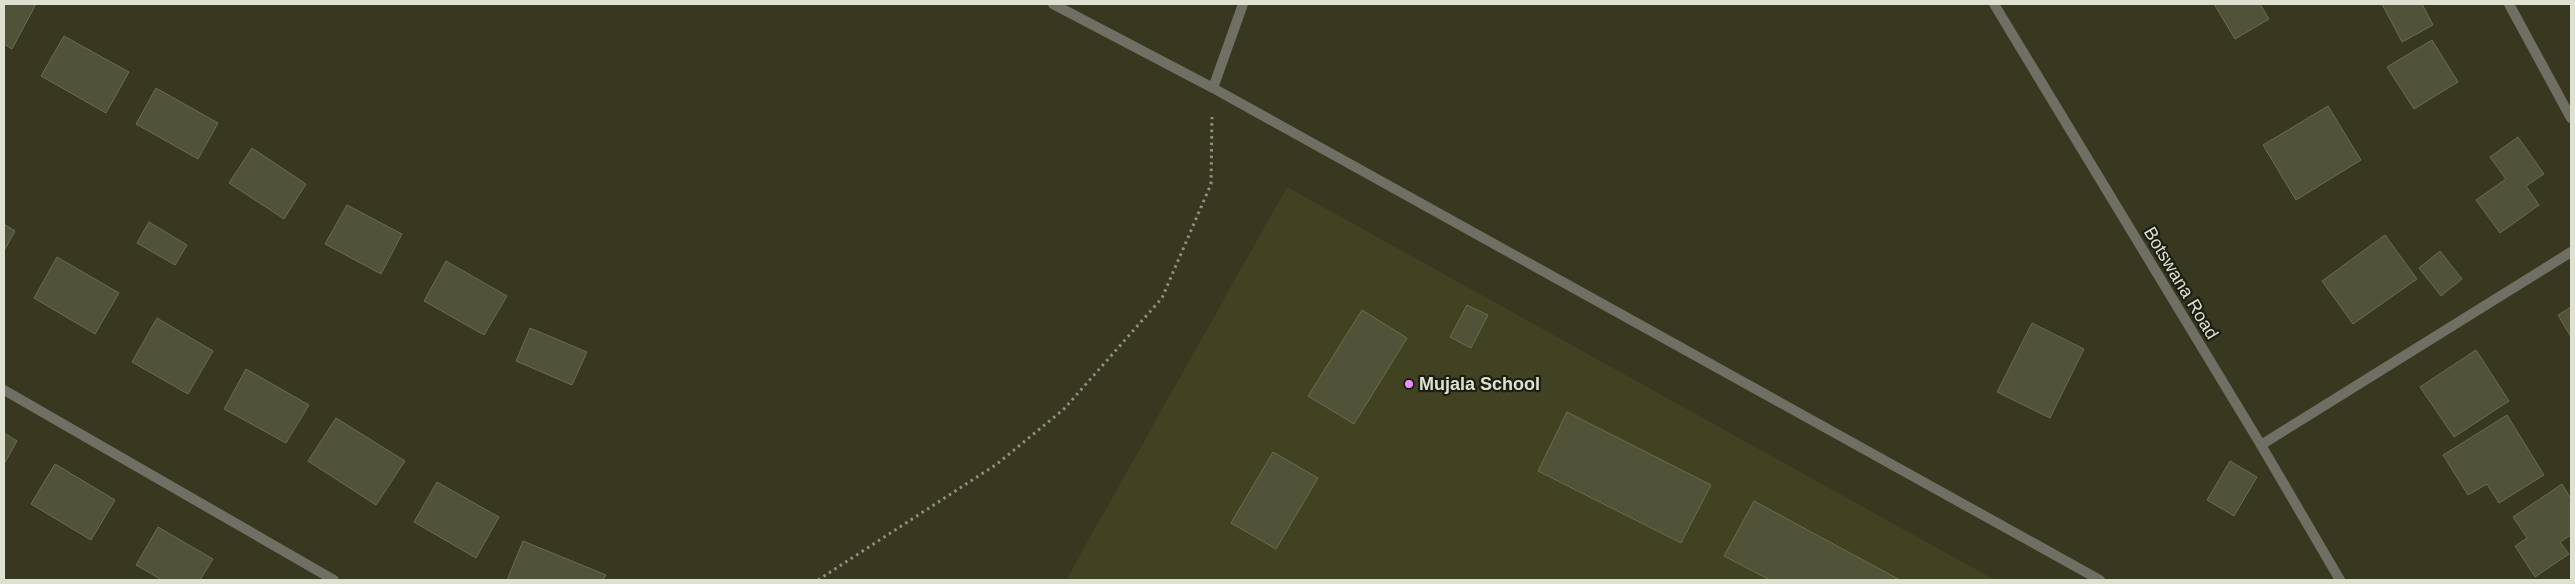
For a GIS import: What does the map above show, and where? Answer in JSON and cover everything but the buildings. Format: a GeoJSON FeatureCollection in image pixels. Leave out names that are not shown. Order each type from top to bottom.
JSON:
{"type":"FeatureCollection","features":[{"type":"Feature","properties":{"kind":"street"},"geometry":{"type":"LineString","coordinates":[[1052,4],[1213,88],[2100,580]]}},
{"type":"Feature","properties":{"kind":"street"},"geometry":{"type":"LineString","coordinates":[[1213,88],[1243,4]]}},
{"type":"Feature","properties":{"kind":"street","name":"Botswana Road"},"geometry":{"type":"LineString","coordinates":[[1994,4],[2261,445],[2340,580]]}},
{"type":"Feature","properties":{"kind":"street"},"geometry":{"type":"LineString","coordinates":[[2509,4],[2571,118]]}},
{"type":"Feature","properties":{"kind":"street"},"geometry":{"type":"LineString","coordinates":[[2261,445],[2571,252]]}},
{"type":"Feature","properties":{"kind":"street"},"geometry":{"type":"LineString","coordinates":[[4,390],[334,580]]}},
{"type":"Feature","properties":{"kind":"path"},"geometry":{"type":"LineString","coordinates":[[818,580],[997,464],[1064,409],[1162,298],[1211,184],[1213,88]]}},
{"type":"Feature","properties":{"kind":"shaded area","name":"Mujala School"},"geometry":{"type":"Polygon","coordinates":[[[1287,187],[1995,580],[1066,580],[1287,187]]]}},
{"type":"Feature","properties":{"kind":"place","name":"Mujala School"},"geometry":{"type":"Point","coordinates":[1409,384]}}]}
